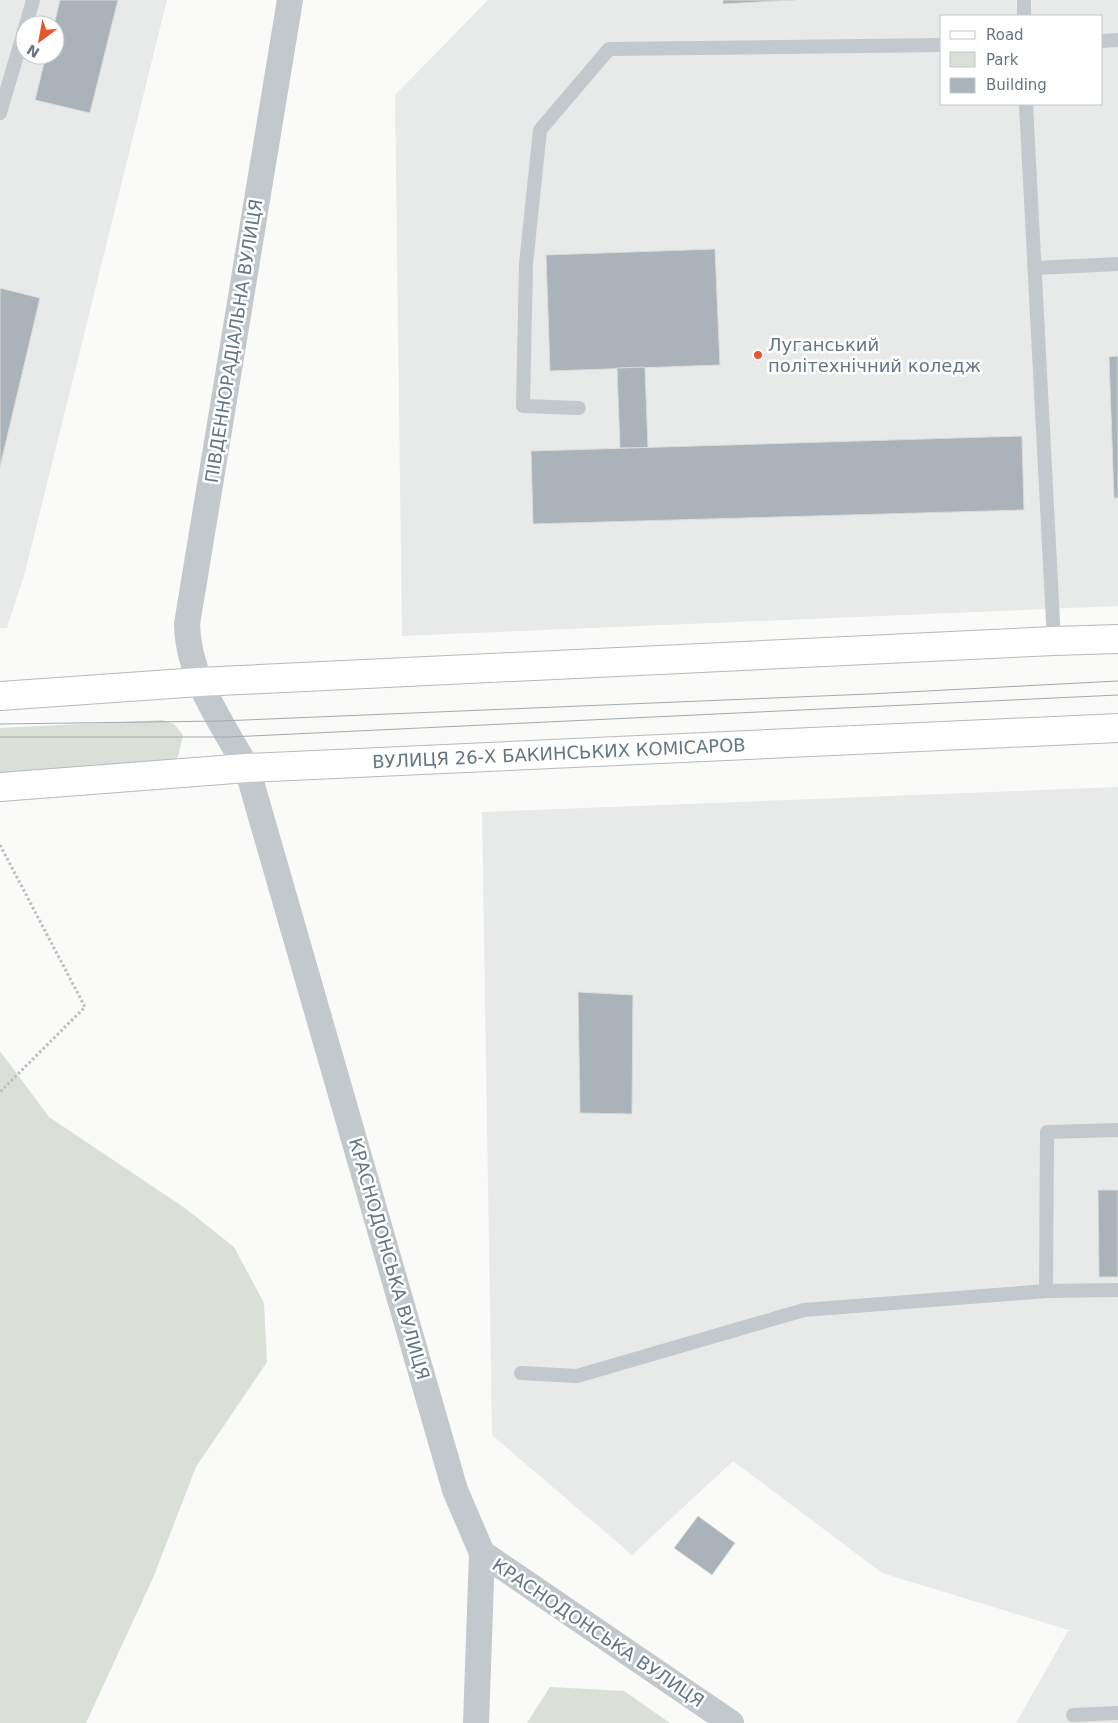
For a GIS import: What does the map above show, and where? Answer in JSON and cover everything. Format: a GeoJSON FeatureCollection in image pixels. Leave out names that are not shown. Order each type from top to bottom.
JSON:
{"type":"FeatureCollection","features":[{"type":"Feature","properties":{"kind":"street","name":"ПІВДЕННОРАДІАЛЬНА ВУЛИЦЯ"},"geometry":{"type":"LineString","coordinates":[[198,682],[187,641],[187,624],[290,0]]}},
{"type":"Feature","properties":{"kind":"street"},"geometry":{"type":"LineString","coordinates":[[0,696],[198,682],[1118,639]]}},
{"type":"Feature","properties":{"kind":"street","name":"КРАСНОДОНСЬКА ВУЛИЦЯ"},"geometry":{"type":"LineString","coordinates":[[198,682],[247,768],[455,1490],[482,1553],[731,1723]]}},
{"type":"Feature","properties":{"kind":"street","name":"ВУЛИЦЯ 26-Х БАКИНСЬКИХ КОМІСАРОВ"},"geometry":{"type":"LineString","coordinates":[[0,787],[247,768],[1118,728]]}},
{"type":"Feature","properties":{"kind":"street"},"geometry":{"type":"LineString","coordinates":[[476,1723],[482,1553]]}},
{"type":"Feature","properties":{"kind":"lane"},"geometry":{"type":"LineString","coordinates":[[28,15],[33,0]]}},
{"type":"Feature","properties":{"kind":"lane"},"geometry":{"type":"LineString","coordinates":[[1024,0],[1024,15]]}},
{"type":"Feature","properties":{"kind":"lane"},"geometry":{"type":"LineString","coordinates":[[1103,41],[1118,40]]}},
{"type":"Feature","properties":{"kind":"lane"},"geometry":{"type":"LineString","coordinates":[[579,408],[523,406],[526,264],[540,130],[609,49],[940,45]]}},
{"type":"Feature","properties":{"kind":"lane"},"geometry":{"type":"LineString","coordinates":[[0,113],[15,61]]}},
{"type":"Feature","properties":{"kind":"lane"},"geometry":{"type":"LineString","coordinates":[[1026,105],[1054,641]]}},
{"type":"Feature","properties":{"kind":"lane"},"geometry":{"type":"LineString","coordinates":[[1035,268],[1118,264]]}},
{"type":"Feature","properties":{"kind":"lane"},"geometry":{"type":"LineString","coordinates":[[1046,1291],[1046,1132],[1118,1130]]}},
{"type":"Feature","properties":{"kind":"lane"},"geometry":{"type":"LineString","coordinates":[[521,1373],[578,1376],[804,1310],[1046,1291],[1118,1290]]}},
{"type":"Feature","properties":{"kind":"lane"},"geometry":{"type":"LineString","coordinates":[[1073,1715],[1118,1713]]}},
{"type":"Feature","properties":{"kind":"path"},"geometry":{"type":"LineString","coordinates":[[0,845],[85,1008],[0,1092]]}},
{"type":"Feature","properties":{"kind":"shaded area"},"geometry":{"type":"Polygon","coordinates":[[[0,0],[167,0],[25,572],[7,628],[0,628],[0,0]]]}},
{"type":"Feature","properties":{"kind":"shaded area","name":"Луганський політехнічний коледж"},"geometry":{"type":"Polygon","coordinates":[[[488,0],[1118,0],[1118,606],[402,636],[395,95],[488,0]]]}},
{"type":"Feature","properties":{"kind":"shaded area"},"geometry":{"type":"Polygon","coordinates":[[[1118,787],[1118,1723],[1016,1723],[1068,1631],[1072,1631],[882,1573],[733,1461],[632,1555],[492,1435],[482,812],[1118,787]]]}},
{"type":"Feature","properties":{"kind":"green space"},"geometry":{"type":"Polygon","coordinates":[[[162,720],[174,724],[183,735],[178,757],[160,769],[0,775],[0,728],[162,720]]]}},
{"type":"Feature","properties":{"kind":"green space"},"geometry":{"type":"Polygon","coordinates":[[[0,1051],[49,1117],[185,1208],[234,1247],[264,1303],[267,1362],[196,1467],[153,1578],[86,1723],[0,1723],[0,1051]]]}},
{"type":"Feature","properties":{"kind":"green space"},"geometry":{"type":"Polygon","coordinates":[[[550,1687],[624,1691],[670,1723],[527,1723],[550,1687]]]}},
{"type":"Feature","properties":{"kind":"building"},"geometry":{"type":"Polygon","coordinates":[[[60,0],[118,0],[90,113],[35,100],[44,65],[65,65],[65,15],[56,15],[60,0]]]}},
{"type":"Feature","properties":{"kind":"building"},"geometry":{"type":"Polygon","coordinates":[[[723,0],[795,0],[723,4],[723,0]]]}},
{"type":"Feature","properties":{"kind":"building"},"geometry":{"type":"Polygon","coordinates":[[[715,249],[720,365],[550,371],[546,255],[715,249]]]}},
{"type":"Feature","properties":{"kind":"building"},"geometry":{"type":"Polygon","coordinates":[[[0,288],[40,298],[0,467],[0,288]]]}},
{"type":"Feature","properties":{"kind":"building"},"geometry":{"type":"Polygon","coordinates":[[[1118,356],[1118,498],[1114,498],[1109,357],[1118,356]]]}},
{"type":"Feature","properties":{"kind":"building"},"geometry":{"type":"Polygon","coordinates":[[[645,367],[648,448],[620,448],[617,368],[645,367]]]}},
{"type":"Feature","properties":{"kind":"building"},"geometry":{"type":"Polygon","coordinates":[[[1022,436],[1024,510],[533,524],[531,451],[1022,436]]]}},
{"type":"Feature","properties":{"kind":"building"},"geometry":{"type":"Polygon","coordinates":[[[578,992],[633,995],[632,1114],[580,1113],[578,992]]]}},
{"type":"Feature","properties":{"kind":"building"},"geometry":{"type":"Polygon","coordinates":[[[1098,1190],[1118,1190],[1118,1277],[1099,1277],[1098,1190]]]}},
{"type":"Feature","properties":{"kind":"building"},"geometry":{"type":"Polygon","coordinates":[[[698,1516],[735,1543],[712,1575],[674,1548],[698,1516]]]}},
{"type":"Feature","properties":{"kind":"tram line"},"geometry":{"type":"LineString","coordinates":[[0,724],[221,721],[869,694],[1118,681]]}},
{"type":"Feature","properties":{"kind":"tram line"},"geometry":{"type":"LineString","coordinates":[[0,737],[230,737],[1118,695]]}},
{"type":"Feature","properties":{"kind":"place","name":"Луганський політехнічний коледж"},"geometry":{"type":"Point","coordinates":[758,355]}}]}
